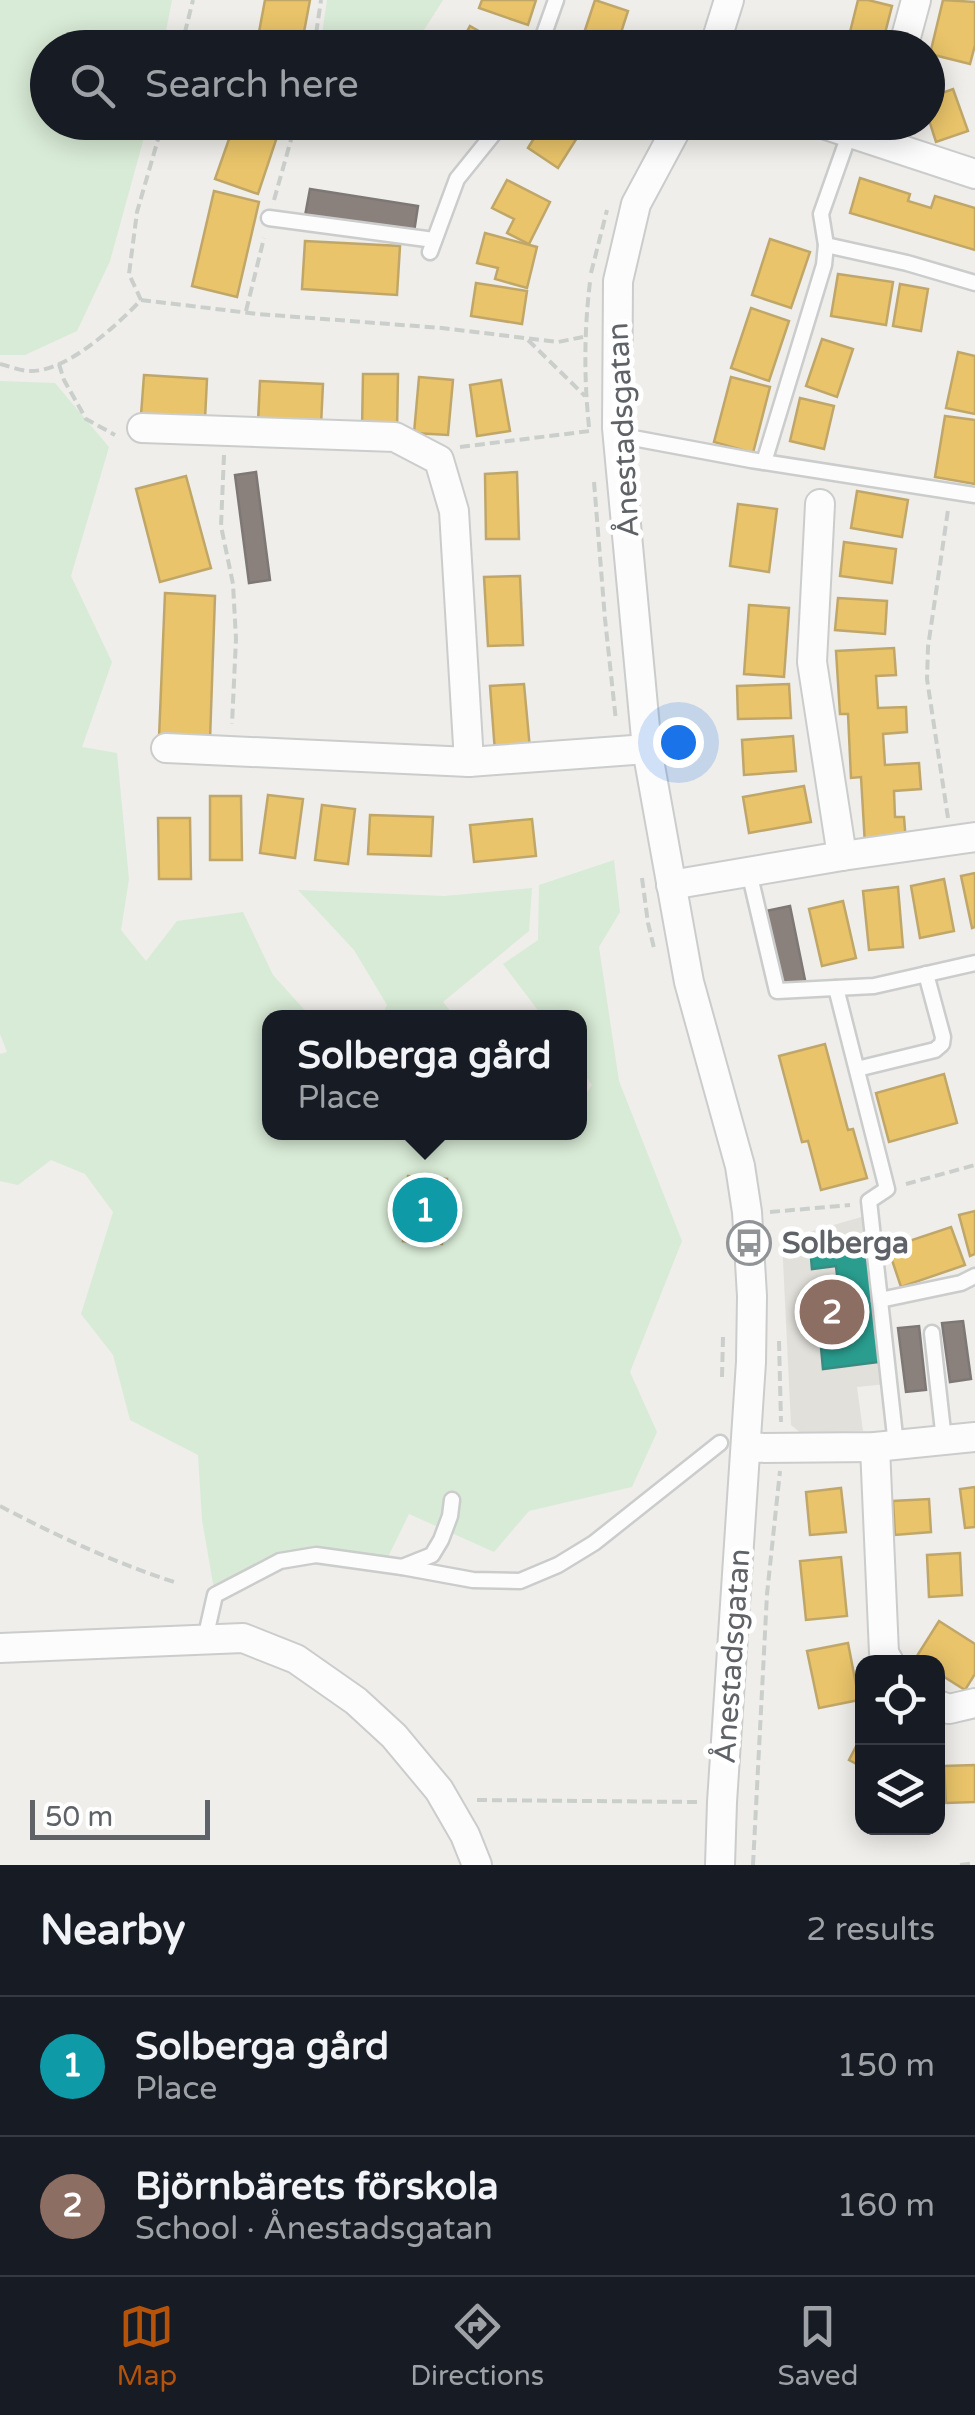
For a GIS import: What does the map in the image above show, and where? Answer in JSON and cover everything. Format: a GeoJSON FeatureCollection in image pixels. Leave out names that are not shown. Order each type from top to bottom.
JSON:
{"type":"FeatureCollection","features":[{"type":"Feature","properties":{"kind":"street"},"geometry":{"type":"LineString","coordinates":[[720,30],[729,0]]}},
{"type":"Feature","properties":{"kind":"street"},"geometry":{"type":"LineString","coordinates":[[908,30],[916,0]]}},
{"type":"Feature","properties":{"kind":"street","name":"Ånestadsgatan"},"geometry":{"type":"LineString","coordinates":[[670,140],[636,204],[618,281],[617,435],[648,749],[690,982],[740,1166],[748,1212],[752,1296],[733,1445],[720,1865]]}},
{"type":"Feature","properties":{"kind":"street"},"geometry":{"type":"LineString","coordinates":[[898,140],[975,174]]}},
{"type":"Feature","properties":{"kind":"street"},"geometry":{"type":"LineString","coordinates":[[142,428],[395,437],[439,460],[454,510],[468,762]]}},
{"type":"Feature","properties":{"kind":"street"},"geometry":{"type":"LineString","coordinates":[[820,504],[812,662],[842,856]]}},
{"type":"Feature","properties":{"kind":"street"},"geometry":{"type":"LineString","coordinates":[[166,748],[468,762],[648,749]]}},
{"type":"Feature","properties":{"kind":"street"},"geometry":{"type":"LineString","coordinates":[[671,884],[963,838]]}},
{"type":"Feature","properties":{"kind":"street"},"geometry":{"type":"LineString","coordinates":[[733,1445],[886,1446],[975,1437]]}},
{"type":"Feature","properties":{"kind":"street"},"geometry":{"type":"LineString","coordinates":[[885,1655],[886,1446]]}},
{"type":"Feature","properties":{"kind":"street"},"geometry":{"type":"LineString","coordinates":[[0,1648],[243,1638],[296,1659],[356,1701],[394,1736],[445,1800],[477,1865]]}},
{"type":"Feature","properties":{"kind":"street"},"geometry":{"type":"LineString","coordinates":[[945,1708],[975,1703]]}},
{"type":"Feature","properties":{"kind":"lane"},"geometry":{"type":"LineString","coordinates":[[546,30],[556,0]]}},
{"type":"Feature","properties":{"kind":"lane"},"geometry":{"type":"LineString","coordinates":[[269,218],[432,246],[457,179],[489,140]]}},
{"type":"Feature","properties":{"kind":"lane"},"geometry":{"type":"LineString","coordinates":[[764,462],[824,265],[826,245],[821,214],[847,140]]}},
{"type":"Feature","properties":{"kind":"lane"},"geometry":{"type":"LineString","coordinates":[[826,245],[953,274],[975,283]]}},
{"type":"Feature","properties":{"kind":"lane"},"geometry":{"type":"LineString","coordinates":[[617,435],[975,495]]}},
{"type":"Feature","properties":{"kind":"lane"},"geometry":{"type":"LineString","coordinates":[[749,872],[777,991],[874,986],[975,962]]}},
{"type":"Feature","properties":{"kind":"lane"},"geometry":{"type":"LineString","coordinates":[[857,1069],[935,1050],[942,1044],[926,974]]}},
{"type":"Feature","properties":{"kind":"lane"},"geometry":{"type":"LineString","coordinates":[[836,988],[887,1189],[870,1201],[880,1300],[886,1446]]}},
{"type":"Feature","properties":{"kind":"lane"},"geometry":{"type":"LineString","coordinates":[[880,1300],[961,1283],[975,1276]]}},
{"type":"Feature","properties":{"kind":"lane"},"geometry":{"type":"LineString","coordinates":[[932,1333],[944,1440]]}},
{"type":"Feature","properties":{"kind":"lane"},"geometry":{"type":"LineString","coordinates":[[206,1640],[215,1594],[280,1561],[316,1555],[473,1580],[520,1581],[558,1565],[594,1543],[733,1445]]}},
{"type":"Feature","properties":{"kind":"lane"},"geometry":{"type":"LineString","coordinates":[[402,1568],[432,1555],[442,1540],[452,1500]]}},
{"type":"Feature","properties":{"kind":"path"},"geometry":{"type":"LineString","coordinates":[[185,30],[192,0]]}},
{"type":"Feature","properties":{"kind":"path"},"geometry":{"type":"LineString","coordinates":[[317,30],[321,0]]}},
{"type":"Feature","properties":{"kind":"path"},"geometry":{"type":"LineString","coordinates":[[141,300],[129,274],[137,212],[158,140]]}},
{"type":"Feature","properties":{"kind":"path"},"geometry":{"type":"LineString","coordinates":[[141,300],[258,314],[442,328],[528,340],[558,342],[585,337]]}},
{"type":"Feature","properties":{"kind":"path"},"geometry":{"type":"LineString","coordinates":[[0,364],[31,372],[59,364],[118,324],[141,300]]}},
{"type":"Feature","properties":{"kind":"path"},"geometry":{"type":"LineString","coordinates":[[528,340],[586,396]]}},
{"type":"Feature","properties":{"kind":"path"},"geometry":{"type":"LineString","coordinates":[[59,364],[86,420],[116,435],[142,428]]}},
{"type":"Feature","properties":{"kind":"path"},"geometry":{"type":"LineString","coordinates":[[227,431],[221,526],[233,584],[236,638],[232,751]]}},
{"type":"Feature","properties":{"kind":"path"},"geometry":{"type":"LineString","coordinates":[[439,460],[462,446],[495,441],[590,431],[617,435]]}},
{"type":"Feature","properties":{"kind":"path"},"geometry":{"type":"LineString","coordinates":[[951,491],[926,678],[963,838]]}},
{"type":"Feature","properties":{"kind":"path"},"geometry":{"type":"LineString","coordinates":[[887,1189],[975,1165]]}},
{"type":"Feature","properties":{"kind":"path"},"geometry":{"type":"LineString","coordinates":[[776,1212],[870,1201]]}},
{"type":"Feature","properties":{"kind":"path"},"geometry":{"type":"LineString","coordinates":[[753,1865],[767,1594],[782,1448]]}},
{"type":"Feature","properties":{"kind":"path"},"geometry":{"type":"LineString","coordinates":[[0,1506],[122,1565],[174,1582]]}},
{"type":"Feature","properties":{"kind":"path"},"geometry":{"type":"LineString","coordinates":[[445,1800],[722,1802]]}},
{"type":"Feature","properties":{"kind":"path"},"geometry":{"type":"LineString","coordinates":[[960,1865],[975,1863]]}},
{"type":"Feature","properties":{"kind":"shaded area"},"geometry":{"type":"Polygon","coordinates":[[[868,1215],[887,1384],[857,1387],[863,1431],[802,1434],[791,1425],[782,1240],[868,1215]]]}},
{"type":"Feature","properties":{"kind":"green space"},"geometry":{"type":"Polygon","coordinates":[[[0,0],[172,0],[166,30],[30,30],[30,140],[143,140],[110,261],[77,331],[25,355],[0,355],[0,0]]]}},
{"type":"Feature","properties":{"kind":"green space"},"geometry":{"type":"Polygon","coordinates":[[[327,0],[443,0],[424,30],[323,30],[327,0]]]}},
{"type":"Feature","properties":{"kind":"green space"},"geometry":{"type":"Polygon","coordinates":[[[0,381],[55,383],[109,447],[71,576],[112,662],[82,747],[117,753],[129,879],[121,930],[146,961],[177,921],[243,912],[273,975],[305,1010],[262,1010],[262,1140],[587,1140],[587,1092],[592,1085],[587,1078],[587,1010],[538,1010],[503,964],[538,940],[539,885],[614,860],[620,912],[599,947],[619,1081],[682,1241],[630,1372],[657,1432],[632,1487],[529,1511],[494,1552],[409,1514],[386,1561],[297,1553],[215,1595],[202,1520],[198,1455],[130,1420],[113,1355],[81,1314],[113,1212],[85,1174],[51,1160],[18,1185],[0,1181],[0,1054],[7,1052],[0,1034],[0,381]]]}},
{"type":"Feature","properties":{"kind":"green space"},"geometry":{"type":"Polygon","coordinates":[[[532,888],[529,931],[443,1002],[450,1010],[384,1010],[387,1005],[354,950],[298,890],[444,896],[532,888]]]}},
{"type":"Feature","properties":{"kind":"building: Homes"},"geometry":{"type":"Polygon","coordinates":[[[265,0],[310,0],[304,30],[259,30],[265,0]]]}},
{"type":"Feature","properties":{"kind":"building: Homes"},"geometry":{"type":"Polygon","coordinates":[[[482,0],[536,0],[528,25],[479,8],[482,0]]]}},
{"type":"Feature","properties":{"kind":"building: Homes"},"geometry":{"type":"Polygon","coordinates":[[[595,0],[628,11],[622,30],[585,30],[595,0]]]}},
{"type":"Feature","properties":{"kind":"building: Homes"},"geometry":{"type":"Polygon","coordinates":[[[858,0],[892,6],[886,30],[850,30],[858,0]]]}},
{"type":"Feature","properties":{"kind":"building: Homes"},"geometry":{"type":"Polygon","coordinates":[[[943,0],[975,2],[975,45],[970,64],[945,58],[945,30],[936,30],[943,0]]]}},
{"type":"Feature","properties":{"kind":"building: Homes"},"geometry":{"type":"Polygon","coordinates":[[[953,89],[968,131],[945,139],[945,92],[953,89]]]}},
{"type":"Feature","properties":{"kind":"building: Homes"},"geometry":{"type":"Polygon","coordinates":[[[229,140],[276,140],[258,194],[215,179],[229,140]]]}},
{"type":"Feature","properties":{"kind":"building: Homes"},"geometry":{"type":"Polygon","coordinates":[[[533,140],[576,140],[558,168],[528,148],[533,140]]]}},
{"type":"Feature","properties":{"kind":"building: Homes"},"geometry":{"type":"Polygon","coordinates":[[[860,178],[910,194],[908,201],[931,208],[935,196],[975,208],[975,250],[850,213],[860,178]]]}},
{"type":"Feature","properties":{"kind":"building: Homes"},"geometry":{"type":"Polygon","coordinates":[[[507,180],[550,202],[529,244],[507,233],[514,219],[492,208],[507,180]]]}},
{"type":"Feature","properties":{"kind":"building: Homes"},"geometry":{"type":"Polygon","coordinates":[[[214,191],[259,202],[237,297],[192,286],[214,191]]]}},
{"type":"Feature","properties":{"kind":"building: Homes"},"geometry":{"type":"Polygon","coordinates":[[[485,233],[537,247],[527,288],[495,279],[498,268],[477,263],[485,233]]]}},
{"type":"Feature","properties":{"kind":"building: Homes"},"geometry":{"type":"Polygon","coordinates":[[[770,239],[810,252],[791,308],[752,295],[770,239]]]}},
{"type":"Feature","properties":{"kind":"building: Homes"},"geometry":{"type":"Polygon","coordinates":[[[305,241],[400,246],[397,295],[302,289],[305,241]]]}},
{"type":"Feature","properties":{"kind":"building: Homes"},"geometry":{"type":"Polygon","coordinates":[[[838,274],[893,282],[886,325],[831,316],[838,274]]]}},
{"type":"Feature","properties":{"kind":"building: Homes"},"geometry":{"type":"Polygon","coordinates":[[[476,283],[527,291],[522,324],[471,316],[476,283]]]}},
{"type":"Feature","properties":{"kind":"building: Homes"},"geometry":{"type":"Polygon","coordinates":[[[900,284],[928,289],[921,331],[893,326],[900,284]]]}},
{"type":"Feature","properties":{"kind":"building: Homes"},"geometry":{"type":"Polygon","coordinates":[[[751,308],[789,321],[769,381],[731,368],[751,308]]]}},
{"type":"Feature","properties":{"kind":"building: Homes"},"geometry":{"type":"Polygon","coordinates":[[[822,339],[853,349],[837,397],[806,386],[822,339]]]}},
{"type":"Feature","properties":{"kind":"building: Homes"},"geometry":{"type":"Polygon","coordinates":[[[958,352],[975,356],[975,414],[946,408],[958,352]]]}},
{"type":"Feature","properties":{"kind":"building: Homes"},"geometry":{"type":"Polygon","coordinates":[[[363,374],[398,374],[397,431],[362,430],[363,374]]]}},
{"type":"Feature","properties":{"kind":"building: Homes"},"geometry":{"type":"Polygon","coordinates":[[[144,375],[207,379],[205,419],[141,415],[144,375]]]}},
{"type":"Feature","properties":{"kind":"building: Homes"},"geometry":{"type":"Polygon","coordinates":[[[419,377],[453,380],[448,435],[414,433],[419,377]]]}},
{"type":"Feature","properties":{"kind":"building: Homes"},"geometry":{"type":"Polygon","coordinates":[[[731,377],[770,387],[753,453],[714,442],[731,377]]]}},
{"type":"Feature","properties":{"kind":"building: Homes"},"geometry":{"type":"Polygon","coordinates":[[[501,380],[510,431],[477,436],[470,385],[501,380]]]}},
{"type":"Feature","properties":{"kind":"building: Homes"},"geometry":{"type":"Polygon","coordinates":[[[260,381],[323,384],[321,425],[258,422],[260,381]]]}},
{"type":"Feature","properties":{"kind":"building: Homes"},"geometry":{"type":"Polygon","coordinates":[[[800,398],[834,406],[824,449],[790,441],[800,398]]]}},
{"type":"Feature","properties":{"kind":"building: Homes"},"geometry":{"type":"Polygon","coordinates":[[[945,416],[975,420],[975,484],[935,477],[945,416]]]}},
{"type":"Feature","properties":{"kind":"building: Homes"},"geometry":{"type":"Polygon","coordinates":[[[517,472],[519,539],[486,539],[485,474],[517,472]]]}},
{"type":"Feature","properties":{"kind":"building: Homes"},"geometry":{"type":"Polygon","coordinates":[[[186,476],[211,568],[160,582],[136,489],[186,476]]]}},
{"type":"Feature","properties":{"kind":"building: Homes"},"geometry":{"type":"Polygon","coordinates":[[[857,491],[908,500],[902,537],[851,528],[857,491]]]}},
{"type":"Feature","properties":{"kind":"building: Homes"},"geometry":{"type":"Polygon","coordinates":[[[738,504],[777,509],[769,572],[730,566],[738,504]]]}},
{"type":"Feature","properties":{"kind":"building: Homes"},"geometry":{"type":"Polygon","coordinates":[[[844,542],[896,549],[892,583],[840,576],[844,542]]]}},
{"type":"Feature","properties":{"kind":"building: Homes"},"geometry":{"type":"Polygon","coordinates":[[[520,576],[523,645],[488,646],[484,577],[520,576]]]}},
{"type":"Feature","properties":{"kind":"building: Homes"},"geometry":{"type":"Polygon","coordinates":[[[165,593],[215,596],[210,740],[159,738],[165,593]]]}},
{"type":"Feature","properties":{"kind":"building: Homes"},"geometry":{"type":"Polygon","coordinates":[[[838,598],[887,601],[885,634],[835,630],[838,598]]]}},
{"type":"Feature","properties":{"kind":"building: Homes"},"geometry":{"type":"Polygon","coordinates":[[[749,605],[789,608],[784,677],[744,674],[749,605]]]}},
{"type":"Feature","properties":{"kind":"building: Homes"},"geometry":{"type":"Polygon","coordinates":[[[894,648],[896,675],[876,676],[878,708],[906,707],[907,732],[883,734],[885,765],[919,763],[921,789],[894,791],[895,817],[904,817],[906,843],[865,845],[861,777],[851,778],[848,714],[840,714],[836,651],[894,648]]]}},
{"type":"Feature","properties":{"kind":"building: Homes"},"geometry":{"type":"Polygon","coordinates":[[[524,684],[530,749],[495,752],[490,686],[524,684]]]}},
{"type":"Feature","properties":{"kind":"building: Homes"},"geometry":{"type":"Polygon","coordinates":[[[789,684],[791,718],[738,719],[737,686],[789,684]]]}},
{"type":"Feature","properties":{"kind":"building: Homes"},"geometry":{"type":"Polygon","coordinates":[[[793,736],[796,771],[744,775],[742,740],[793,736]]]}},
{"type":"Feature","properties":{"kind":"building: Homes"},"geometry":{"type":"Polygon","coordinates":[[[804,786],[811,822],[749,833],[743,797],[804,786]]]}},
{"type":"Feature","properties":{"kind":"building: Homes"},"geometry":{"type":"Polygon","coordinates":[[[268,795],[303,799],[295,858],[260,853],[268,795]]]}},
{"type":"Feature","properties":{"kind":"building: Homes"},"geometry":{"type":"Polygon","coordinates":[[[210,796],[241,796],[242,860],[210,860],[210,796]]]}},
{"type":"Feature","properties":{"kind":"building: Homes"},"geometry":{"type":"Polygon","coordinates":[[[322,805],[355,809],[348,864],[315,860],[322,805]]]}},
{"type":"Feature","properties":{"kind":"building: Homes"},"geometry":{"type":"Polygon","coordinates":[[[370,815],[433,817],[431,856],[368,854],[370,815]]]}},
{"type":"Feature","properties":{"kind":"building: Homes"},"geometry":{"type":"Polygon","coordinates":[[[158,818],[190,818],[191,879],[159,879],[158,818]]]}},
{"type":"Feature","properties":{"kind":"building: Homes"},"geometry":{"type":"Polygon","coordinates":[[[532,819],[536,856],[474,862],[470,825],[532,819]]]}},
{"type":"Feature","properties":{"kind":"building: Homes"},"geometry":{"type":"Polygon","coordinates":[[[975,873],[975,927],[972,928],[961,876],[975,873]]]}},
{"type":"Feature","properties":{"kind":"building: Homes"},"geometry":{"type":"Polygon","coordinates":[[[944,879],[954,931],[920,938],[911,886],[944,879]]]}},
{"type":"Feature","properties":{"kind":"building: Homes"},"geometry":{"type":"Polygon","coordinates":[[[898,887],[903,947],[869,950],[863,891],[898,887]]]}},
{"type":"Feature","properties":{"kind":"building: Homes"},"geometry":{"type":"Polygon","coordinates":[[[843,901],[856,958],[822,966],[809,909],[843,901]]]}},
{"type":"Feature","properties":{"kind":"building: Homes"},"geometry":{"type":"Polygon","coordinates":[[[825,1044],[848,1130],[853,1129],[867,1178],[821,1190],[808,1141],[802,1142],[779,1056],[825,1044]]]}},
{"type":"Feature","properties":{"kind":"building: Homes"},"geometry":{"type":"Polygon","coordinates":[[[944,1074],[957,1123],[889,1142],[876,1093],[944,1074]]]}},
{"type":"Feature","properties":{"kind":"building: Homes"},"geometry":{"type":"Polygon","coordinates":[[[408,1176],[447,1179],[442,1244],[403,1241],[408,1176]]]}},
{"type":"Feature","properties":{"kind":"building: Homes"},"geometry":{"type":"Polygon","coordinates":[[[975,1211],[975,1254],[970,1256],[959,1215],[975,1211]]]}},
{"type":"Feature","properties":{"kind":"building: Homes"},"geometry":{"type":"Polygon","coordinates":[[[951,1227],[965,1265],[901,1287],[888,1248],[951,1227]]]}},
{"type":"Feature","properties":{"kind":"building: Homes"},"geometry":{"type":"Polygon","coordinates":[[[975,1487],[975,1527],[965,1528],[960,1489],[975,1487]]]}},
{"type":"Feature","properties":{"kind":"building: Homes"},"geometry":{"type":"Polygon","coordinates":[[[841,1488],[846,1532],[810,1535],[806,1492],[841,1488]]]}},
{"type":"Feature","properties":{"kind":"building: Homes"},"geometry":{"type":"Polygon","coordinates":[[[929,1499],[931,1532],[895,1535],[893,1501],[929,1499]]]}},
{"type":"Feature","properties":{"kind":"building: Homes"},"geometry":{"type":"Polygon","coordinates":[[[960,1553],[962,1595],[929,1597],[927,1555],[960,1553]]]}},
{"type":"Feature","properties":{"kind":"building: Homes"},"geometry":{"type":"Polygon","coordinates":[[[841,1557],[847,1616],[806,1620],[800,1561],[841,1557]]]}},
{"type":"Feature","properties":{"kind":"building: Homes"},"geometry":{"type":"Polygon","coordinates":[[[939,1621],[975,1644],[975,1674],[965,1690],[945,1677],[945,1655],[918,1655],[939,1621]]]}},
{"type":"Feature","properties":{"kind":"building: Homes"},"geometry":{"type":"Polygon","coordinates":[[[848,1643],[855,1701],[819,1708],[807,1651],[848,1643]]]}},
{"type":"Feature","properties":{"kind":"building: Homes"},"geometry":{"type":"Polygon","coordinates":[[[975,1765],[975,1802],[946,1803],[945,1766],[975,1765]]]}},
{"type":"Feature","properties":{"kind":"building: Schools"},"geometry":{"type":"Polygon","coordinates":[[[865,1240],[879,1362],[823,1369],[821,1347],[845,1344],[836,1266],[812,1269],[810,1246],[865,1240]]]}},
{"type":"Feature","properties":{"kind":"building: Industry"},"geometry":{"type":"Polygon","coordinates":[[[310,189],[418,206],[414,232],[305,216],[310,189]]]}},
{"type":"Feature","properties":{"kind":"building: Industry"},"geometry":{"type":"Polygon","coordinates":[[[256,472],[270,580],[249,583],[235,475],[256,472]]]}},
{"type":"Feature","properties":{"kind":"building: Industry"},"geometry":{"type":"Polygon","coordinates":[[[790,906],[806,985],[782,989],[766,911],[790,906]]]}},
{"type":"Feature","properties":{"kind":"building: Industry"},"geometry":{"type":"Polygon","coordinates":[[[963,1321],[971,1379],[950,1382],[942,1323],[963,1321]]]}},
{"type":"Feature","properties":{"kind":"building: Industry"},"geometry":{"type":"Polygon","coordinates":[[[919,1326],[926,1390],[906,1392],[898,1328],[919,1326]]]}},
{"type":"Feature","properties":{"kind":"place","name":"Solberga gård"},"geometry":{"type":"Point","coordinates":[425,1210]}},
{"type":"Feature","properties":{"kind":"place","name":"Solberga"},"geometry":{"type":"Point","coordinates":[749,1243]}},
{"type":"Feature","properties":{"kind":"place","name":"Björnbärets förskola"},"geometry":{"type":"Point","coordinates":[832,1312]}}]}
